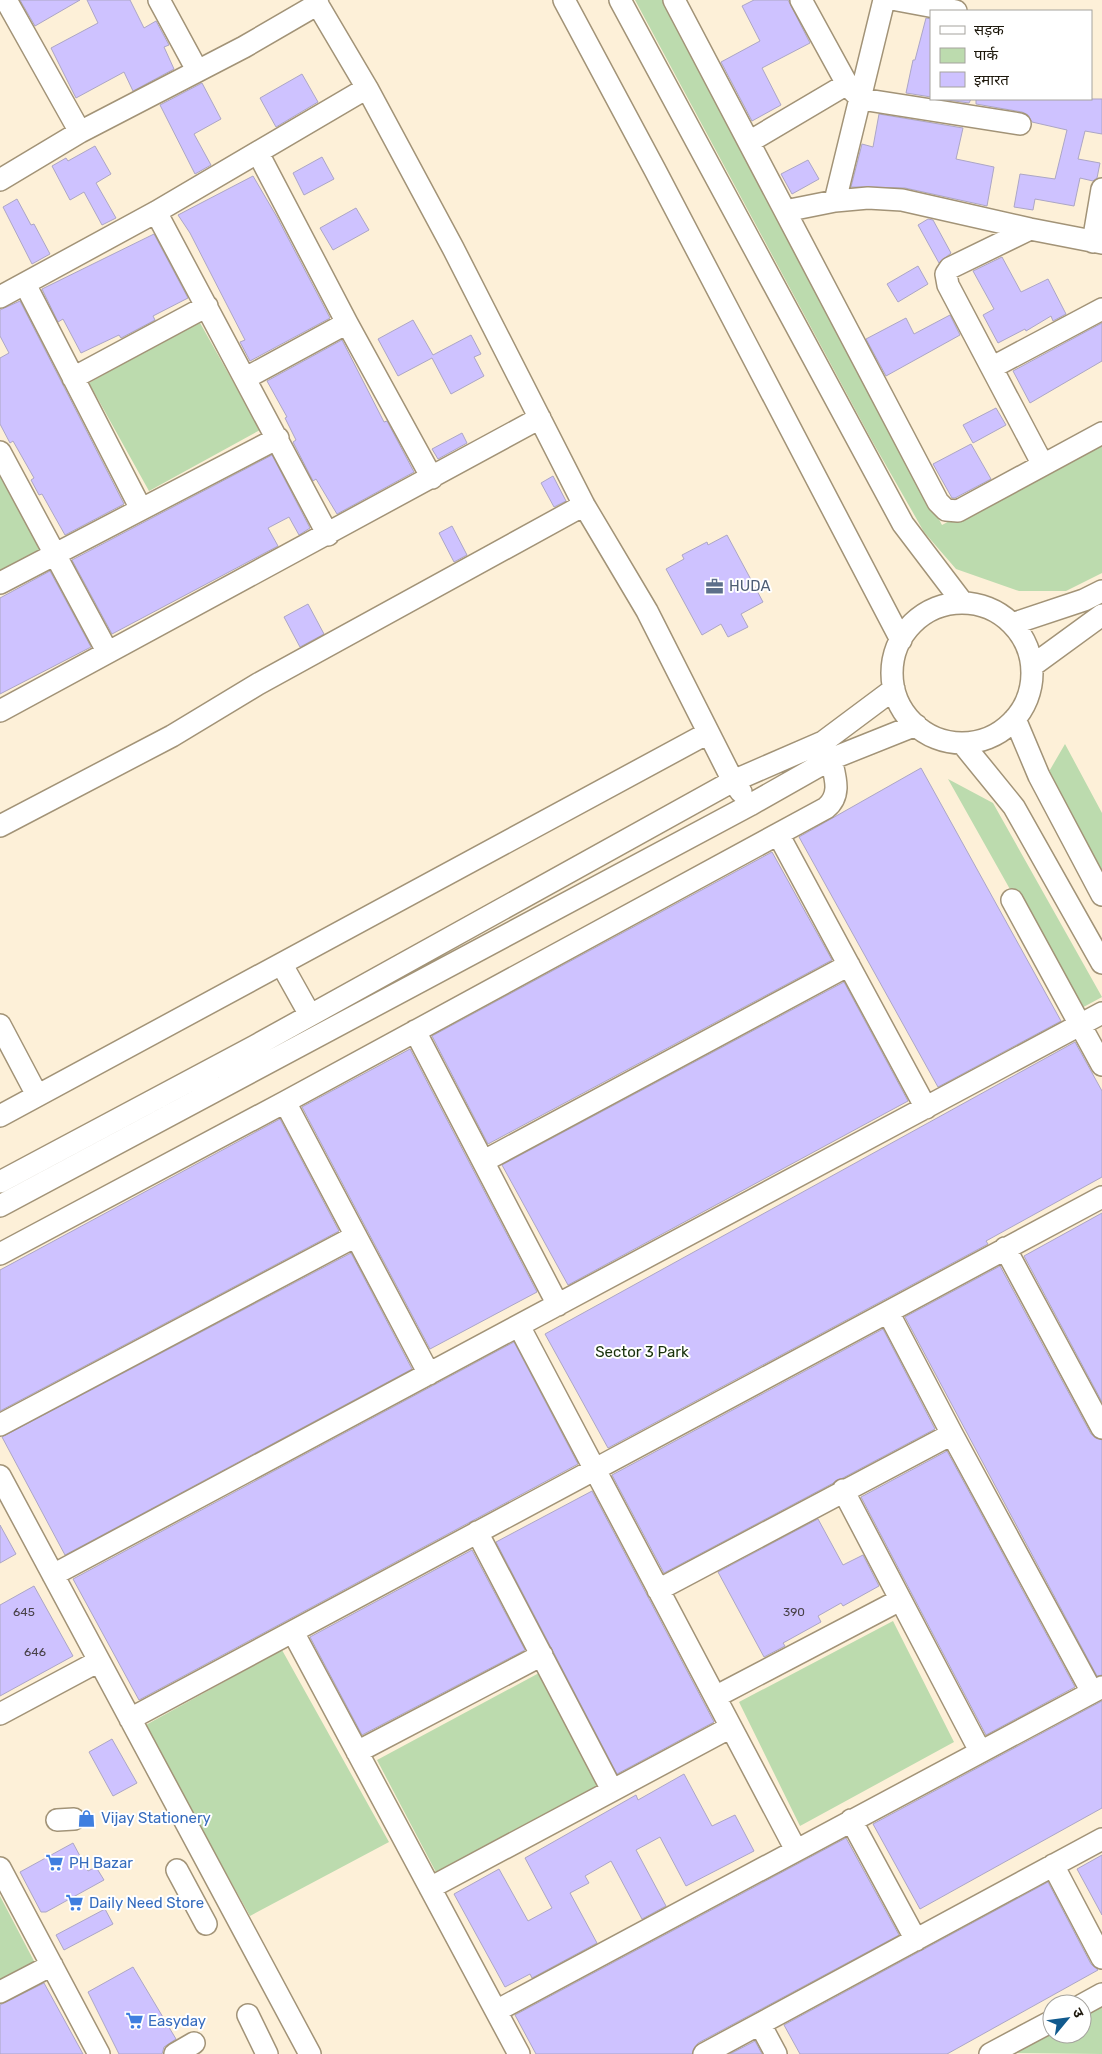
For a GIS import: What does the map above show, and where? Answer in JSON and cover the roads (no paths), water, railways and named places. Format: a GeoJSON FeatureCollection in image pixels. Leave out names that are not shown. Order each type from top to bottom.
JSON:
{"type":"FeatureCollection","features":[{"type":"Feature","properties":{"kind":"street"},"geometry":{"type":"LineString","coordinates":[[6,0],[80,132]]}},
{"type":"Feature","properties":{"kind":"street"},"geometry":{"type":"LineString","coordinates":[[159,0],[197,70]]}},
{"type":"Feature","properties":{"kind":"street"},"geometry":{"type":"LineString","coordinates":[[564,0],[660,178],[901,640]]}},
{"type":"Feature","properties":{"kind":"street"},"geometry":{"type":"LineString","coordinates":[[620,0],[903,524],[963,603]]}},
{"type":"Feature","properties":{"kind":"street"},"geometry":{"type":"LineString","coordinates":[[674,0],[938,502],[946,510],[958,511],[1102,433]]}},
{"type":"Feature","properties":{"kind":"street"},"geometry":{"type":"LineString","coordinates":[[801,0],[812,22],[854,91]]}},
{"type":"Feature","properties":{"kind":"street"},"geometry":{"type":"LineString","coordinates":[[812,22],[818,0]]}},
{"type":"Feature","properties":{"kind":"street"},"geometry":{"type":"LineString","coordinates":[[835,201],[854,91],[884,0]]}},
{"type":"Feature","properties":{"kind":"street"},"geometry":{"type":"LineString","coordinates":[[896,0],[951,10]]}},
{"type":"Feature","properties":{"kind":"street"},"geometry":{"type":"LineString","coordinates":[[0,180],[80,132],[244,47],[316,2],[367,88],[453,248],[584,505],[647,611],[733,781],[750,805]]}},
{"type":"Feature","properties":{"kind":"street"},"geometry":{"type":"LineString","coordinates":[[0,297],[156,212],[367,88]]}},
{"type":"Feature","properties":{"kind":"street"},"geometry":{"type":"LineString","coordinates":[[749,142],[854,91],[1020,124]]}},
{"type":"Feature","properties":{"kind":"street"},"geometry":{"type":"LineString","coordinates":[[258,152],[347,323],[432,478]]}},
{"type":"Feature","properties":{"kind":"street"},"geometry":{"type":"LineString","coordinates":[[785,211],[835,201],[868,198],[902,200],[1030,229],[1098,242],[1102,189]]}},
{"type":"Feature","properties":{"kind":"street"},"geometry":{"type":"LineString","coordinates":[[156,212],[328,535]]}},
{"type":"Feature","properties":{"kind":"street"},"geometry":{"type":"LineString","coordinates":[[1030,229],[950,268],[946,274],[948,285],[1043,465]]}},
{"type":"Feature","properties":{"kind":"street"},"geometry":{"type":"LineString","coordinates":[[25,284],[141,509]]}},
{"type":"Feature","properties":{"kind":"street"},"geometry":{"type":"LineString","coordinates":[[73,378],[207,306]]}},
{"type":"Feature","properties":{"kind":"street"},"geometry":{"type":"LineString","coordinates":[[992,367],[1102,308]]}},
{"type":"Feature","properties":{"kind":"street"},"geometry":{"type":"LineString","coordinates":[[246,378],[347,323]]}},
{"type":"Feature","properties":{"kind":"street"},"geometry":{"type":"LineString","coordinates":[[0,711],[107,651],[328,535],[540,418]]}},
{"type":"Feature","properties":{"kind":"street"},"geometry":{"type":"LineString","coordinates":[[0,583],[278,438]]}},
{"type":"Feature","properties":{"kind":"street"},"geometry":{"type":"LineString","coordinates":[[0,452],[107,651]]}},
{"type":"Feature","properties":{"kind":"street"},"geometry":{"type":"LineString","coordinates":[[0,826],[172,736],[258,684],[584,505]]}},
{"type":"Feature","properties":{"kind":"street"},"geometry":{"type":"LineString","coordinates":[[1012,624],[1084,600],[1102,591]]}},
{"type":"Feature","properties":{"kind":"street"},"geometry":{"type":"LineString","coordinates":[[963,603],[989,609],[1012,624],[1026,643],[1032,666],[1032,685],[1026,703],[1015,719],[1000,732],[982,740],[962,743],[938,738],[916,725],[902,708],[894,689],[892,672],[901,640],[912,624],[927,612],[944,605],[963,603]]}},
{"type":"Feature","properties":{"kind":"street"},"geometry":{"type":"LineString","coordinates":[[1032,666],[1102,615]]}},
{"type":"Feature","properties":{"kind":"street"},"geometry":{"type":"LineString","coordinates":[[0,1182],[246,1051],[733,781],[823,742],[894,689]]}},
{"type":"Feature","properties":{"kind":"street"},"geometry":{"type":"LineString","coordinates":[[1015,719],[1039,776],[1102,895]]}},
{"type":"Feature","properties":{"kind":"street"},"geometry":{"type":"LineString","coordinates":[[0,1206],[750,805],[831,759],[916,725]]}},
{"type":"Feature","properties":{"kind":"street"},"geometry":{"type":"LineString","coordinates":[[0,1116],[708,733]]}},
{"type":"Feature","properties":{"kind":"street"},"geometry":{"type":"LineString","coordinates":[[962,743],[1014,807],[1102,963]]}},
{"type":"Feature","properties":{"kind":"street"},"geometry":{"type":"LineString","coordinates":[[0,1254],[285,1102],[778,834],[834,801],[837,793],[831,759]]}},
{"type":"Feature","properties":{"kind":"street"},"geometry":{"type":"LineString","coordinates":[[778,834],[926,1108]]}},
{"type":"Feature","properties":{"kind":"street"},"geometry":{"type":"LineString","coordinates":[[1012,900],[1102,1065]]}},
{"type":"Feature","properties":{"kind":"street"},"geometry":{"type":"LineString","coordinates":[[282,965],[310,1014]]}},
{"type":"Feature","properties":{"kind":"street"},"geometry":{"type":"LineString","coordinates":[[484,1161],[849,965]]}},
{"type":"Feature","properties":{"kind":"street"},"geometry":{"type":"LineString","coordinates":[[53,1575],[1080,1026],[1102,1012]]}},
{"type":"Feature","properties":{"kind":"street"},"geometry":{"type":"LineString","coordinates":[[0,1025],[37,1095]]}},
{"type":"Feature","properties":{"kind":"street"},"geometry":{"type":"LineString","coordinates":[[415,1031],[558,1305]]}},
{"type":"Feature","properties":{"kind":"street"},"geometry":{"type":"LineString","coordinates":[[285,1102],[430,1374]]}},
{"type":"Feature","properties":{"kind":"street"},"geometry":{"type":"LineString","coordinates":[[130,1719],[1102,1196]]}},
{"type":"Feature","properties":{"kind":"street"},"geometry":{"type":"LineString","coordinates":[[0,1425],[356,1236]]}},
{"type":"Feature","properties":{"kind":"street"},"geometry":{"type":"LineString","coordinates":[[1005,1248],[1102,1428]]}},
{"type":"Feature","properties":{"kind":"street"},"geometry":{"type":"LineString","coordinates":[[496,2010],[1097,1689],[952,1434],[888,1312]]}},
{"type":"Feature","properties":{"kind":"street"},"geometry":{"type":"LineString","coordinates":[[518,1326],[796,1850]]}},
{"type":"Feature","properties":{"kind":"street"},"geometry":{"type":"LineString","coordinates":[[658,1590],[843,1490],[952,1434]]}},
{"type":"Feature","properties":{"kind":"street"},"geometry":{"type":"LineString","coordinates":[[0,1476],[310,2054]]}},
{"type":"Feature","properties":{"kind":"street"},"geometry":{"type":"LineString","coordinates":[[843,1490],[980,1751]]}},
{"type":"Feature","properties":{"kind":"street"},"geometry":{"type":"LineString","coordinates":[[478,1532],[612,1790]]}},
{"type":"Feature","properties":{"kind":"street"},"geometry":{"type":"LineString","coordinates":[[715,1697],[900,1600]]}},
{"type":"Feature","properties":{"kind":"street"},"geometry":{"type":"LineString","coordinates":[[292,1632],[519,2054]]}},
{"type":"Feature","properties":{"kind":"street"},"geometry":{"type":"LineString","coordinates":[[357,1752],[542,1654]]}},
{"type":"Feature","properties":{"kind":"street"},"geometry":{"type":"LineString","coordinates":[[0,1714],[99,1661]]}},
{"type":"Feature","properties":{"kind":"street"},"geometry":{"type":"LineString","coordinates":[[430,1888],[731,1727]]}},
{"type":"Feature","properties":{"kind":"street"},"geometry":{"type":"LineString","coordinates":[[852,1820],[916,1940]]}},
{"type":"Feature","properties":{"kind":"street"},"geometry":{"type":"LineString","coordinates":[[704,2054],[1102,1839]]}},
{"type":"Feature","properties":{"kind":"street"},"geometry":{"type":"LineString","coordinates":[[1053,1866],[1102,1958]]}},
{"type":"Feature","properties":{"kind":"street"},"geometry":{"type":"LineString","coordinates":[[0,1868],[99,2054]]}},
{"type":"Feature","properties":{"kind":"street"},"geometry":{"type":"LineString","coordinates":[[177,1870],[206,1924]]}},
{"type":"Feature","properties":{"kind":"street"},"geometry":{"type":"LineString","coordinates":[[0,1992],[52,1965]]}},
{"type":"Feature","properties":{"kind":"street"},"geometry":{"type":"LineString","coordinates":[[248,2015],[267,2054]]}},
{"type":"Feature","properties":{"kind":"street"},"geometry":{"type":"LineString","coordinates":[[760,2024],[776,2054]]}},
{"type":"Feature","properties":{"kind":"street"},"geometry":{"type":"LineString","coordinates":[[990,2054],[1042,2026]]}},
{"type":"Feature","properties":{"kind":"street"},"geometry":{"type":"LineString","coordinates":[[175,2054],[194,2044]]}},
{"type":"Feature","properties":{"kind":"place","name":"HUDA"},"geometry":{"type":"Point","coordinates":[715,586]}},
{"type":"Feature","properties":{"kind":"place","name":"Vijay Stationery"},"geometry":{"type":"Point","coordinates":[87,1818]}},
{"type":"Feature","properties":{"kind":"place","name":"PH Bazar"},"geometry":{"type":"Point","coordinates":[55,1863]}},
{"type":"Feature","properties":{"kind":"place","name":"Daily Need Store"},"geometry":{"type":"Point","coordinates":[75,1903]}},
{"type":"Feature","properties":{"kind":"place","name":"Easyday"},"geometry":{"type":"Point","coordinates":[134,2021]}},
{"type":"Feature","properties":{"kind":"park label","name":"Sector 3 Park"},"geometry":{"type":"Point","coordinates":[642,1352]}}]}
